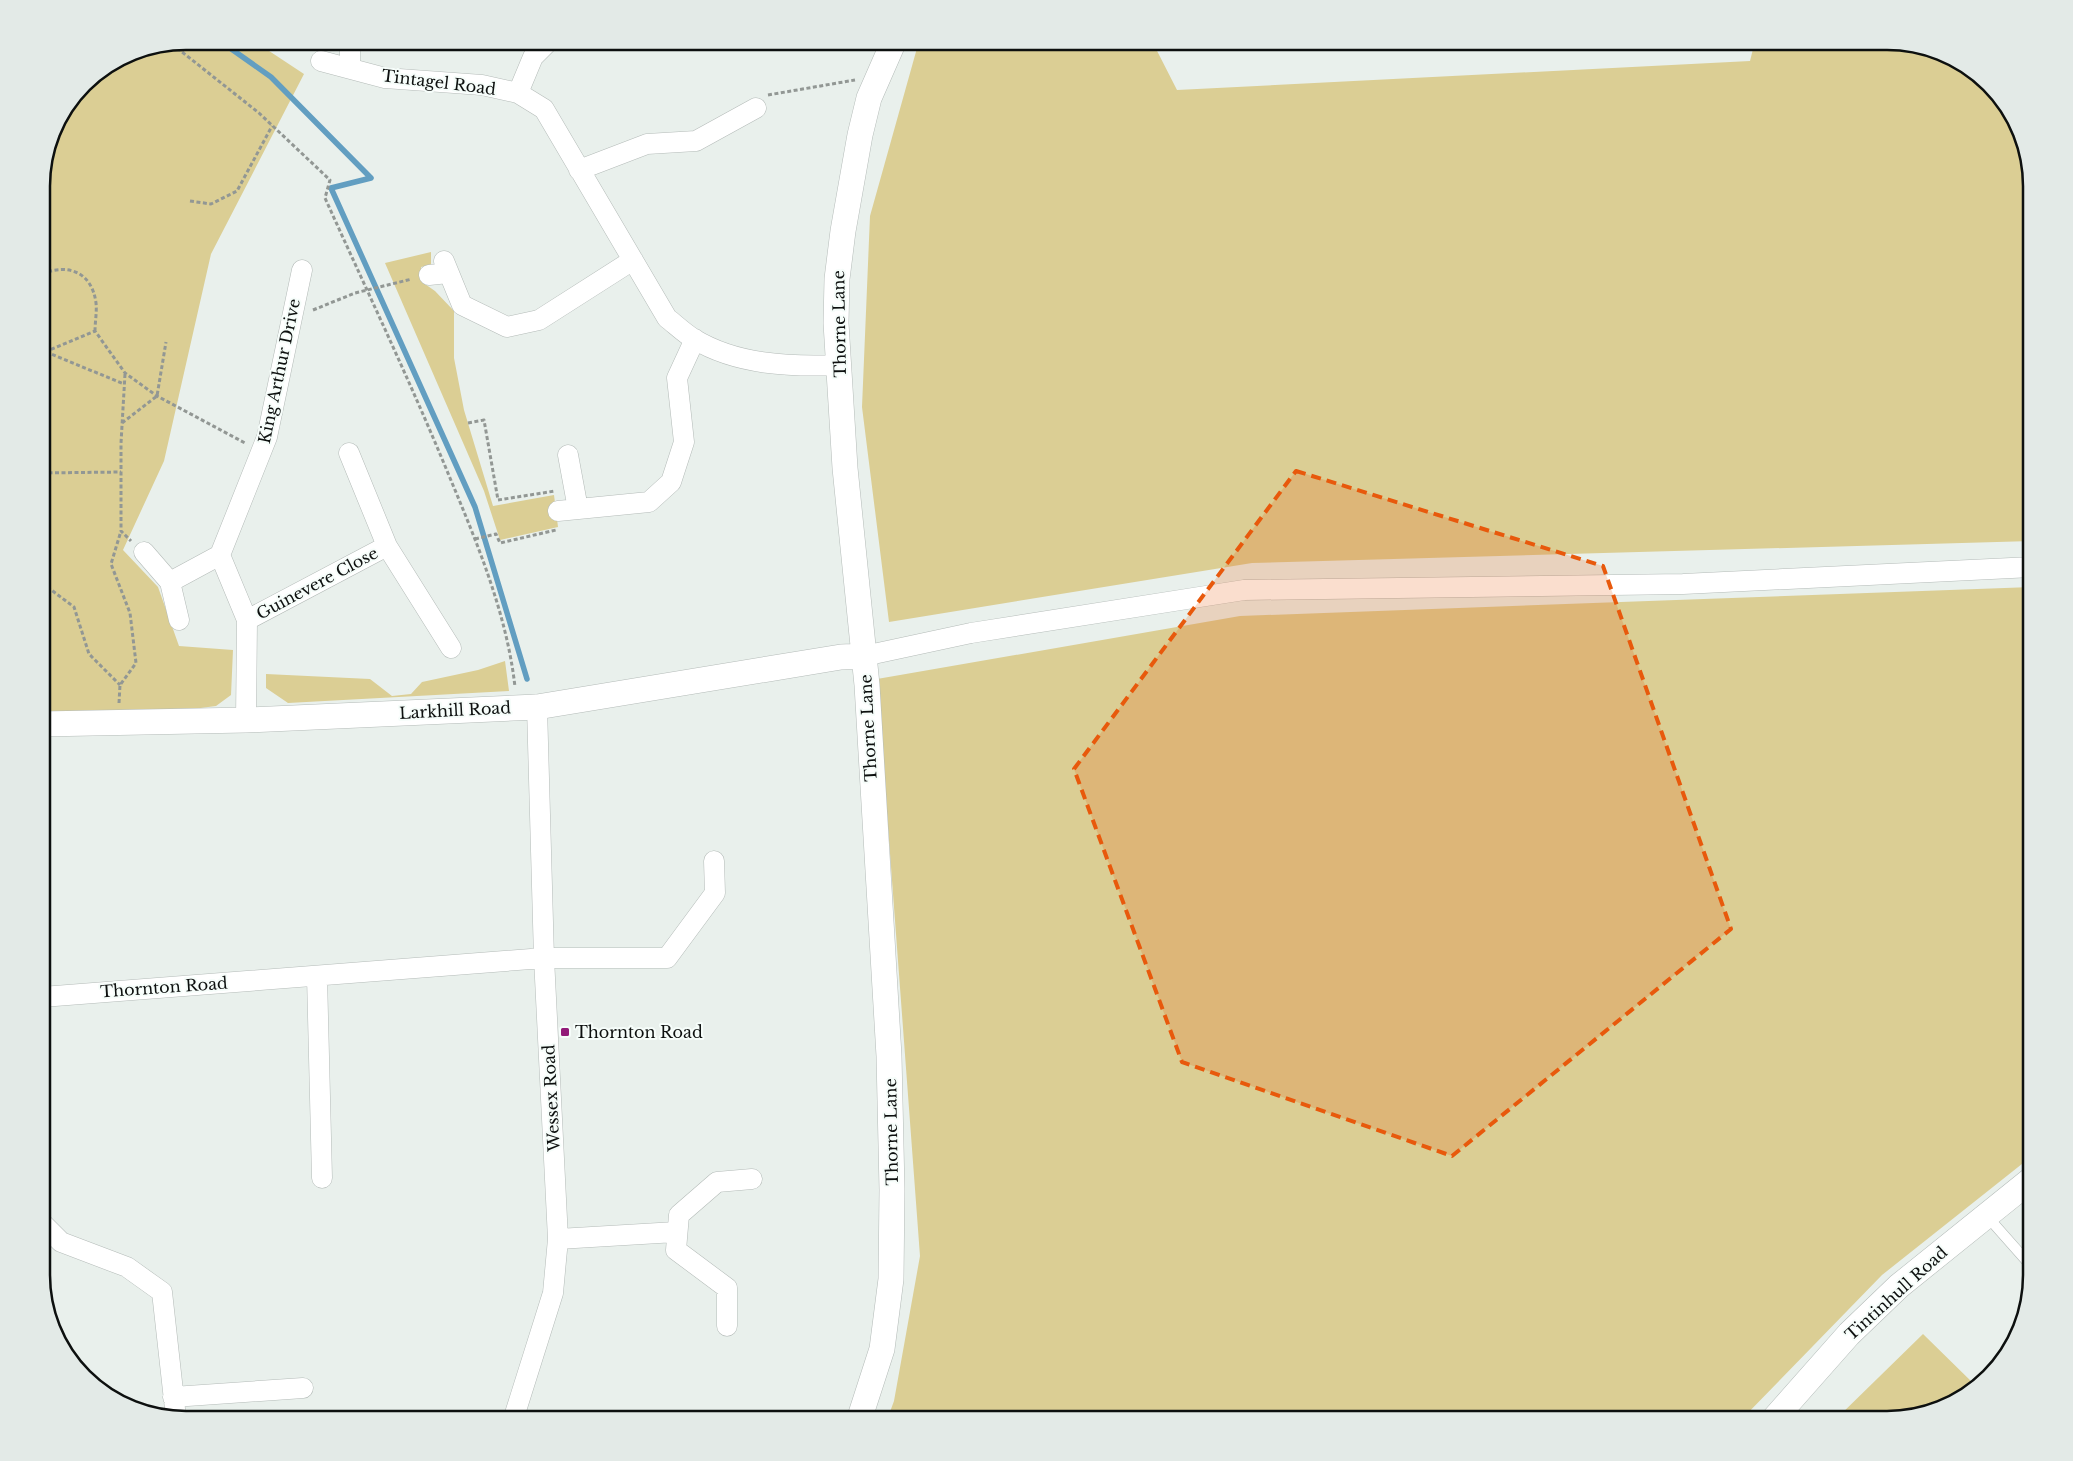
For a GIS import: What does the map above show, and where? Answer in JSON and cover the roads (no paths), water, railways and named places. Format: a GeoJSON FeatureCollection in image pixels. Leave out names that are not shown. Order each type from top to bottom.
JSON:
{"type":"FeatureCollection","features":[{"type":"Feature","properties":{"kind":"street"},"geometry":{"type":"LineString","coordinates":[[350,50],[350,67]]}},
{"type":"Feature","properties":{"kind":"street"},"geometry":{"type":"LineString","coordinates":[[518,94],[533,57],[540,50]]}},
{"type":"Feature","properties":{"kind":"street","name":"Thorne Lane"},"geometry":{"type":"LineString","coordinates":[[862,1411],[882,1349],[891,1279],[892,1190],[889,1056],[864,656],[845,468],[839,365],[837,279],[842,231],[860,135],[869,98],[890,50]]}},
{"type":"Feature","properties":{"kind":"street","name":"Tintagel Road"},"geometry":{"type":"LineString","coordinates":[[321,61],[350,67],[385,78],[482,85],[518,94],[544,110],[667,318],[695,339],[736,358],[800,367],[839,365]]}},
{"type":"Feature","properties":{"kind":"street"},"geometry":{"type":"LineString","coordinates":[[579,170],[647,144],[696,140],[756,108]]}},
{"type":"Feature","properties":{"kind":"street"},"geometry":{"type":"LineString","coordinates":[[441,269],[462,305],[507,327],[539,320],[633,260]]}},
{"type":"Feature","properties":{"kind":"street","name":"King Arthur Drive"},"geometry":{"type":"LineString","coordinates":[[220,554],[267,437],[302,270]]}},
{"type":"Feature","properties":{"kind":"street"},"geometry":{"type":"LineString","coordinates":[[568,456],[568,510],[649,502],[671,482],[684,442],[677,378],[695,339]]}},
{"type":"Feature","properties":{"kind":"street","name":"Guinevere Close"},"geometry":{"type":"LineString","coordinates":[[349,452],[387,546],[451,648]]}},
{"type":"Feature","properties":{"kind":"street","name":"Guinevere Close"},"geometry":{"type":"LineString","coordinates":[[247,620],[387,546]]}},
{"type":"Feature","properties":{"kind":"street"},"geometry":{"type":"LineString","coordinates":[[144,552],[170,582],[179,620]]}},
{"type":"Feature","properties":{"kind":"street"},"geometry":{"type":"LineString","coordinates":[[170,582],[220,554],[247,620],[246,720]]}},
{"type":"Feature","properties":{"kind":"street"},"geometry":{"type":"LineString","coordinates":[[864,656],[971,633],[1244,590],[1683,584],[2023,567]]}},
{"type":"Feature","properties":{"kind":"street","name":"Larkhill Road"},"geometry":{"type":"LineString","coordinates":[[50,724],[246,720],[527,707],[864,656]]}},
{"type":"Feature","properties":{"kind":"street","name":"Wessex Road"},"geometry":{"type":"LineString","coordinates":[[517,1411],[553,1294],[558,1239],[544,958],[527,707]]}},
{"type":"Feature","properties":{"kind":"street"},"geometry":{"type":"LineString","coordinates":[[544,958],[667,958],[715,893],[714,860]]}},
{"type":"Feature","properties":{"kind":"street","name":"Thornton Road"},"geometry":{"type":"LineString","coordinates":[[50,996],[544,958]]}},
{"type":"Feature","properties":{"kind":"street"},"geometry":{"type":"LineString","coordinates":[[317,976],[322,1178]]}},
{"type":"Feature","properties":{"kind":"street"},"geometry":{"type":"LineString","coordinates":[[727,1326],[727,1288],[676,1250],[678,1215],[717,1182],[752,1179]]}},
{"type":"Feature","properties":{"kind":"street","name":"Tintinhull Road"},"geometry":{"type":"LineString","coordinates":[[1781,1411],[1856,1327],[1899,1286],[2023,1186]]}},
{"type":"Feature","properties":{"kind":"street"},"geometry":{"type":"LineString","coordinates":[[558,1239],[676,1232]]}},
{"type":"Feature","properties":{"kind":"street"},"geometry":{"type":"LineString","coordinates":[[50,1233],[61,1242],[127,1267],[162,1292],[175,1410]]}},
{"type":"Feature","properties":{"kind":"street"},"geometry":{"type":"LineString","coordinates":[[174,1397],[304,1388]]}},
{"type":"Feature","properties":{"kind":"lane"},"geometry":{"type":"LineString","coordinates":[[1985,1215],[2023,1257]]}},
{"type":"Feature","properties":{"kind":"waterway"},"geometry":{"type":"LineString","coordinates":[[233,50],[271,77],[371,178],[331,188],[475,507],[527,679]]}},
{"type":"Feature","properties":{"kind":"place","name":"Thornton Road"},"geometry":{"type":"Point","coordinates":[565,1032]}}]}
